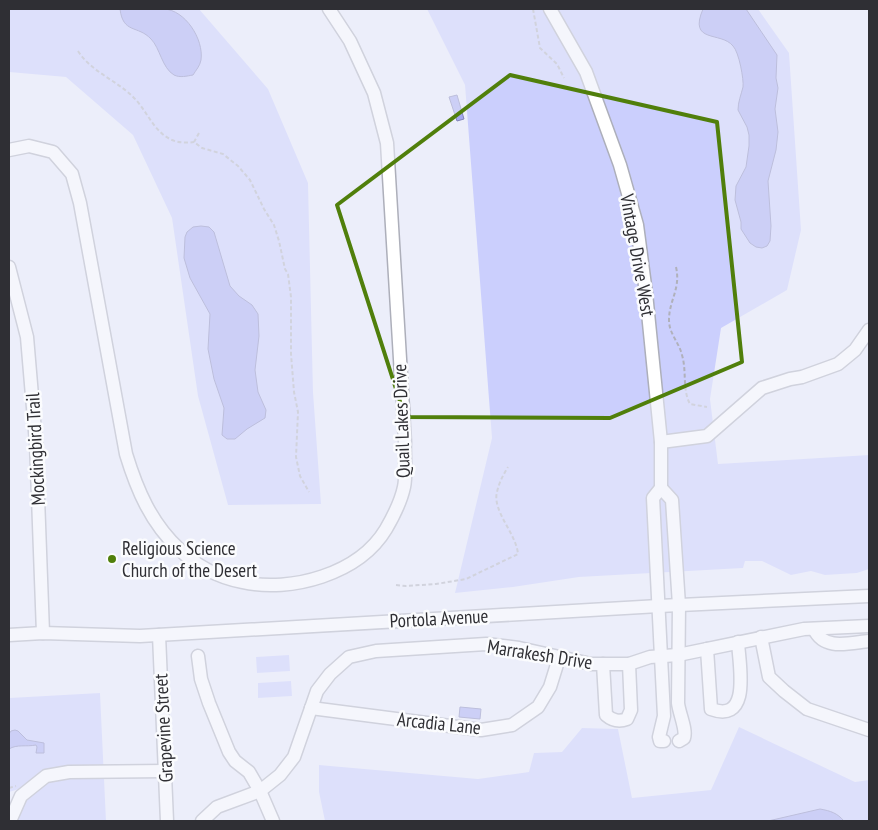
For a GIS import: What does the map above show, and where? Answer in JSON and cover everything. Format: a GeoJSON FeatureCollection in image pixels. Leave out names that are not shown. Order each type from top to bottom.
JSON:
{"type":"FeatureCollection","features":[{"type":"Feature","properties":{"kind":"street","name":"Quail Lakes Drive"},"geometry":{"type":"LineString","coordinates":[[9,150],[29,146],[53,152],[72,174],[80,203],[126,454],[139,492],[150,514],[164,534],[179,550],[196,563],[214,573],[243,582],[255,584],[287,583],[321,578],[334,573],[362,556],[386,530],[404,487],[405,442],[387,143],[374,93],[350,40],[329,9]]}},
{"type":"Feature","properties":{"kind":"street","name":"Vintage Drive West"},"geometry":{"type":"LineString","coordinates":[[550,9],[586,72],[620,165],[637,225],[661,442],[661,488],[653,498],[664,716],[659,737],[660,741],[664,741]]}},
{"type":"Feature","properties":{"kind":"street","name":"Mockingbird Trail"},"geometry":{"type":"LineString","coordinates":[[9,267],[27,337],[36,443],[43,633]]}},
{"type":"Feature","properties":{"kind":"street"},"geometry":{"type":"LineString","coordinates":[[661,442],[707,436],[762,388],[802,377],[838,364],[856,350],[869,330]]}},
{"type":"Feature","properties":{"kind":"street","name":"Vintage Drive West"},"geometry":{"type":"LineString","coordinates":[[661,488],[672,500],[679,605],[678,703],[680,719],[686,733],[684,738],[679,741]]}},
{"type":"Feature","properties":{"kind":"street","name":"Portola Avenue"},"geometry":{"type":"LineString","coordinates":[[9,635],[43,633],[140,636],[659,606],[869,596]]}},
{"type":"Feature","properties":{"kind":"street","name":"Marrakesh Drive"},"geometry":{"type":"LineString","coordinates":[[202,821],[217,808],[260,791],[280,775],[294,757],[317,690],[330,674],[349,657],[376,651],[486,644],[519,648],[591,664],[629,664],[650,657],[678,655],[761,637],[814,629],[869,626]]}},
{"type":"Feature","properties":{"kind":"street"},"geometry":{"type":"LineString","coordinates":[[814,629],[818,638],[829,644],[869,641]]}},
{"type":"Feature","properties":{"kind":"street","name":"Grapevine Street"},"geometry":{"type":"LineString","coordinates":[[159,634],[167,821]]}},
{"type":"Feature","properties":{"kind":"street"},"geometry":{"type":"LineString","coordinates":[[761,637],[769,677],[784,691],[806,709],[869,730]]}},
{"type":"Feature","properties":{"kind":"street"},"geometry":{"type":"LineString","coordinates":[[707,649],[710,709],[716,711],[732,709],[738,703],[741,686],[738,642]]}},
{"type":"Feature","properties":{"kind":"street"},"geometry":{"type":"LineString","coordinates":[[198,656],[201,679],[229,752],[235,761],[249,772],[260,791],[273,821]]}},
{"type":"Feature","properties":{"kind":"street","name":"Arcadia Lane"},"geometry":{"type":"LineString","coordinates":[[311,708],[480,730],[512,725],[538,707],[550,687],[559,658]]}},
{"type":"Feature","properties":{"kind":"street"},"geometry":{"type":"LineString","coordinates":[[603,664],[606,715],[611,720],[620,721],[627,719],[631,710],[629,664]]}},
{"type":"Feature","properties":{"kind":"street"},"geometry":{"type":"LineString","coordinates":[[10,821],[21,796],[46,776],[69,772],[166,771]]}},
{"type":"Feature","properties":{"kind":"path"},"geometry":{"type":"LineString","coordinates":[[533,9],[540,48],[558,64],[564,78]]}},
{"type":"Feature","properties":{"kind":"path"},"geometry":{"type":"LineString","coordinates":[[78,50],[89,65],[117,83],[136,100],[151,123],[171,140],[184,143],[194,142],[202,148],[222,154],[238,166],[250,180],[274,225],[280,241],[285,269],[288,274],[291,297],[294,392],[298,412],[296,457],[300,476],[309,492]]}},
{"type":"Feature","properties":{"kind":"path"},"geometry":{"type":"LineString","coordinates":[[194,142],[198,133]]}},
{"type":"Feature","properties":{"kind":"path"},"geometry":{"type":"LineString","coordinates":[[676,267],[677,285],[670,306],[670,332],[683,358],[686,397],[690,404],[707,407]]}},
{"type":"Feature","properties":{"kind":"path"},"geometry":{"type":"LineString","coordinates":[[396,585],[436,584],[466,579],[518,554],[517,544],[502,517],[496,498],[501,480],[508,467]]}},
{"type":"Feature","properties":{"kind":"highlighted area"},"geometry":{"type":"Polygon","coordinates":[[[510,75],[717,122],[742,362],[610,418],[405,417],[337,205],[510,75]]]}},
{"type":"Feature","properties":{"kind":"shaded area"},"geometry":{"type":"Polygon","coordinates":[[[9,9],[199,9],[268,89],[308,183],[313,392],[321,504],[228,505],[198,396],[172,218],[133,135],[66,77],[9,72],[9,9]]]}},
{"type":"Feature","properties":{"kind":"shaded area"},"geometry":{"type":"Polygon","coordinates":[[[120,9],[164,9],[179,14],[186,20],[196,35],[201,52],[199,66],[193,75],[179,76],[170,72],[151,39],[128,26],[124,22],[120,9]]]}},
{"type":"Feature","properties":{"kind":"shaded area"},"geometry":{"type":"Polygon","coordinates":[[[427,9],[758,9],[789,53],[801,230],[787,290],[721,328],[710,399],[718,464],[869,455],[869,569],[857,573],[825,575],[811,571],[791,575],[762,561],[745,561],[743,568],[579,577],[455,593],[492,438],[465,85],[427,9]]]}},
{"type":"Feature","properties":{"kind":"shaded area"},"geometry":{"type":"Polygon","coordinates":[[[703,9],[746,9],[777,55],[776,78],[778,88],[775,109],[778,132],[776,150],[768,181],[770,241],[767,246],[762,248],[750,243],[741,229],[735,200],[736,186],[746,167],[749,146],[747,127],[738,110],[743,87],[739,60],[735,49],[728,42],[703,32],[699,20],[703,9]]]}},
{"type":"Feature","properties":{"kind":"shaded area"},"geometry":{"type":"Polygon","coordinates":[[[457,95],[464,119],[457,121],[449,97],[457,95]]]}},
{"type":"Feature","properties":{"kind":"shaded area"},"geometry":{"type":"Polygon","coordinates":[[[193,227],[209,227],[214,232],[230,286],[239,296],[252,305],[258,314],[259,336],[255,370],[258,392],[266,410],[265,418],[235,439],[227,439],[222,435],[224,408],[214,379],[208,349],[210,314],[190,278],[184,258],[187,232],[193,227]]]}},
{"type":"Feature","properties":{"kind":"shaded area"},"geometry":{"type":"Polygon","coordinates":[[[289,655],[290,671],[257,673],[256,657],[289,655]]]}},
{"type":"Feature","properties":{"kind":"shaded area"},"geometry":{"type":"Polygon","coordinates":[[[291,681],[292,696],[258,698],[258,683],[291,681]]]}},
{"type":"Feature","properties":{"kind":"shaded area"},"geometry":{"type":"Polygon","coordinates":[[[100,693],[106,821],[12,821],[22,797],[19,789],[9,792],[9,698],[100,693]]]}},
{"type":"Feature","properties":{"kind":"shaded area"},"geometry":{"type":"Polygon","coordinates":[[[460,707],[481,709],[480,719],[459,717],[460,707]]]}},
{"type":"Feature","properties":{"kind":"shaded area"},"geometry":{"type":"Polygon","coordinates":[[[739,727],[855,782],[869,780],[869,821],[325,821],[319,792],[319,765],[478,779],[529,772],[534,753],[562,752],[582,728],[618,729],[632,798],[711,790],[739,727]]]}},
{"type":"Feature","properties":{"kind":"shaded area"},"geometry":{"type":"Polygon","coordinates":[[[15,730],[27,740],[44,743],[44,753],[36,753],[36,745],[18,746],[9,749],[9,734],[15,730]]]}},
{"type":"Feature","properties":{"kind":"shaded area"},"geometry":{"type":"Polygon","coordinates":[[[820,809],[834,813],[844,821],[768,821],[820,809]]]}},
{"type":"Feature","properties":{"kind":"place","name":"Religious Science Church of the Desert"},"geometry":{"type":"Point","coordinates":[112,559]}}]}
